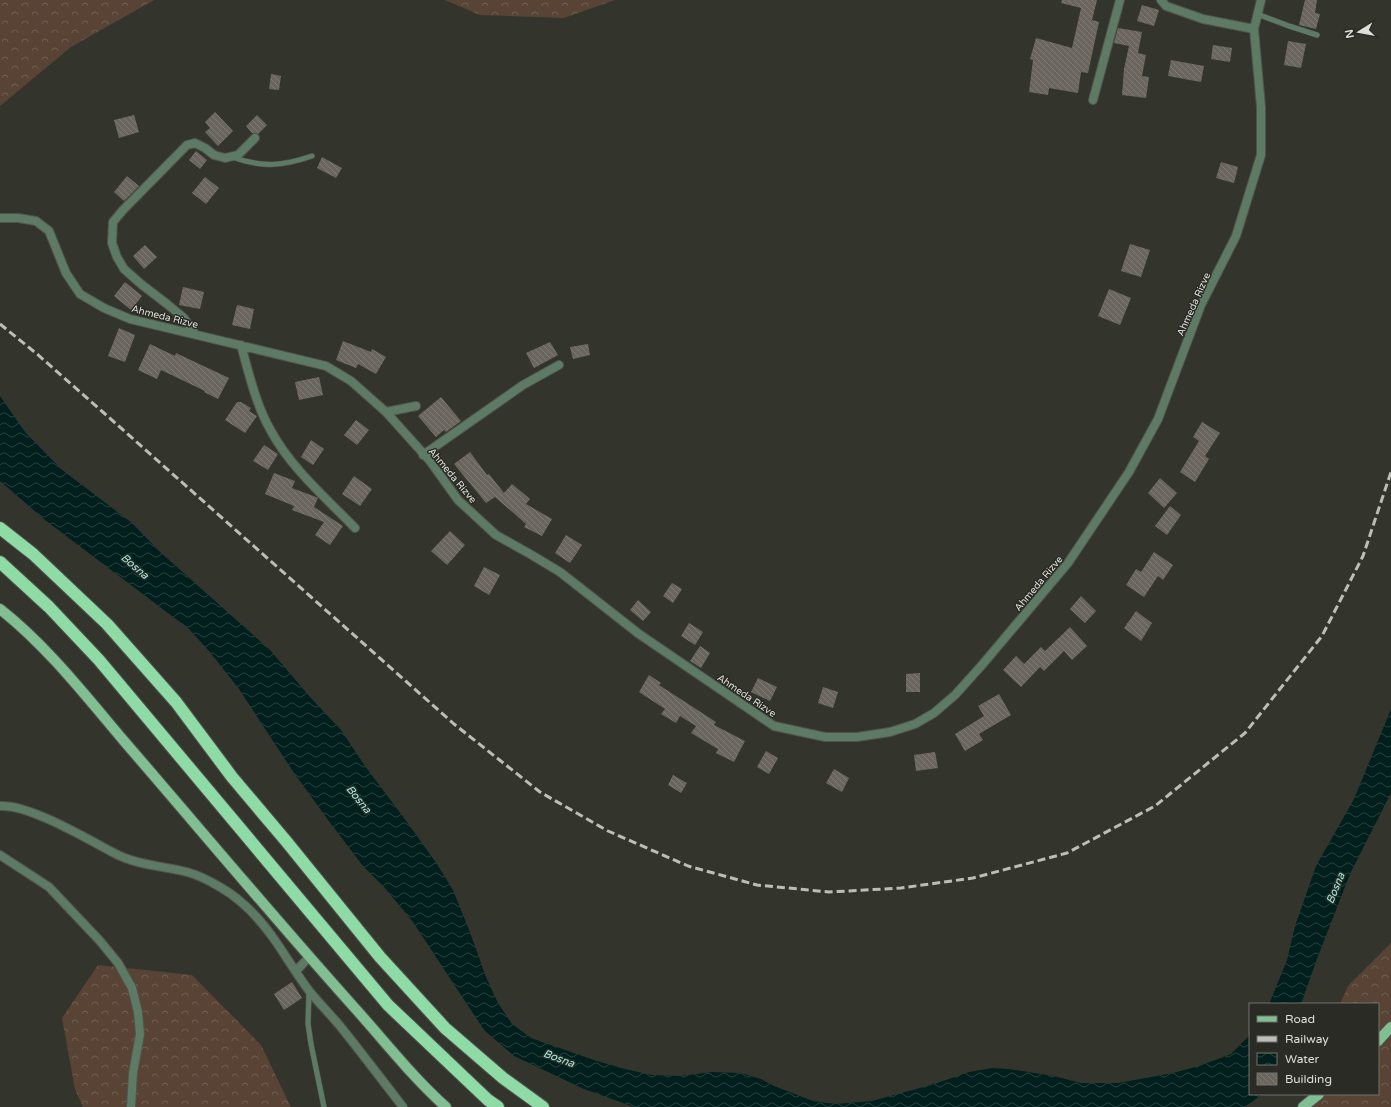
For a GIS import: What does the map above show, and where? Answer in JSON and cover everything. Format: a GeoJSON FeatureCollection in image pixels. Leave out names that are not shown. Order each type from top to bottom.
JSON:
{"type":"FeatureCollection","features":[{"type":"Feature","properties":{"kind":"highway"},"geometry":{"type":"LineString","coordinates":[[0,528],[33,554],[107,624],[162,685],[232,777],[380,957],[445,1028],[503,1078],[543,1107]]}},
{"type":"Feature","properties":{"kind":"highway"},"geometry":{"type":"LineString","coordinates":[[0,562],[49,606],[99,660],[388,1005],[483,1095],[498,1107]]}},
{"type":"Feature","properties":{"kind":"main road"},"geometry":{"type":"LineString","coordinates":[[0,609],[19,624],[51,656],[203,831],[309,957],[412,1072],[446,1107]]}},
{"type":"Feature","properties":{"kind":"main road"},"geometry":{"type":"LineString","coordinates":[[1379,1040],[1391,1027]]}},
{"type":"Feature","properties":{"kind":"main road"},"geometry":{"type":"LineString","coordinates":[[1302,1107],[1318,1095]]}},
{"type":"Feature","properties":{"kind":"street"},"geometry":{"type":"LineString","coordinates":[[1093,100],[1120,0]]}},
{"type":"Feature","properties":{"kind":"street"},"geometry":{"type":"LineString","coordinates":[[1161,0],[1166,6],[1203,19],[1254,29]]}},
{"type":"Feature","properties":{"kind":"street","name":"Ahmeda Rizve"},"geometry":{"type":"LineString","coordinates":[[0,218],[18,218],[36,221],[49,231],[66,274],[80,294],[104,308],[130,319],[326,366],[352,381],[386,412],[430,461],[458,500],[496,535],[560,572],[638,634],[774,726],[825,737],[857,737],[890,732],[915,724],[934,713],[956,694],[982,666],[1068,563],[1129,472],[1158,419],[1201,305],[1236,236],[1261,155],[1261,107],[1254,29],[1261,0]]}},
{"type":"Feature","properties":{"kind":"street"},"geometry":{"type":"LineString","coordinates":[[196,334],[184,318],[124,269],[116,257],[112,243],[113,222],[187,145],[195,143],[214,155],[225,158],[238,155],[255,138]]}},
{"type":"Feature","properties":{"kind":"street"},"geometry":{"type":"LineString","coordinates":[[240,345],[259,405],[271,432],[301,472],[355,528]]}},
{"type":"Feature","properties":{"kind":"street"},"geometry":{"type":"LineString","coordinates":[[423,455],[523,385],[559,365]]}},
{"type":"Feature","properties":{"kind":"street"},"geometry":{"type":"LineString","coordinates":[[386,412],[416,406]]}},
{"type":"Feature","properties":{"kind":"street"},"geometry":{"type":"LineString","coordinates":[[0,806],[19,808],[33,813],[130,860],[188,872],[221,887],[254,915],[274,938],[309,991],[340,1026],[403,1107]]}},
{"type":"Feature","properties":{"kind":"street"},"geometry":{"type":"LineString","coordinates":[[0,855],[49,887],[100,941],[118,963],[132,988],[138,1012],[140,1034],[133,1073],[131,1107]]}},
{"type":"Feature","properties":{"kind":"street"},"geometry":{"type":"LineString","coordinates":[[296,971],[309,957]]}},
{"type":"Feature","properties":{"kind":"lane"},"geometry":{"type":"LineString","coordinates":[[1257,14],[1289,26],[1318,34]]}},
{"type":"Feature","properties":{"kind":"lane"},"geometry":{"type":"LineString","coordinates":[[231,156],[247,162],[281,164],[312,156]]}},
{"type":"Feature","properties":{"kind":"lane"},"geometry":{"type":"LineString","coordinates":[[309,991],[308,1024],[324,1107]]}},
{"type":"Feature","properties":{"kind":"green space"},"geometry":{"type":"Polygon","coordinates":[[[0,0],[154,0],[71,47],[0,106],[0,0]]]}},
{"type":"Feature","properties":{"kind":"green space"},"geometry":{"type":"Polygon","coordinates":[[[445,0],[615,0],[564,18],[480,15],[445,0]]]}},
{"type":"Feature","properties":{"kind":"green space"},"geometry":{"type":"Polygon","coordinates":[[[1391,943],[1391,1107],[1309,1107],[1312,1095],[1379,1095],[1379,1003],[1340,1003],[1348,986],[1391,943]]]}},
{"type":"Feature","properties":{"kind":"green space"},"geometry":{"type":"Polygon","coordinates":[[[98,965],[192,975],[261,1045],[291,1107],[83,1107],[75,1089],[62,1018],[98,965]]]}},
{"type":"Feature","properties":{"kind":"water","name":"Bosna"},"geometry":{"type":"Polygon","coordinates":[[[0,396],[25,432],[61,469],[132,523],[159,551],[270,650],[310,697],[341,730],[365,766],[437,864],[453,890],[486,977],[498,1003],[512,1024],[531,1038],[597,1061],[652,1075],[680,1076],[712,1072],[741,1073],[761,1079],[774,1086],[813,1101],[835,1104],[872,1101],[931,1085],[969,1072],[992,1068],[1054,1076],[1081,1083],[1118,1083],[1173,1073],[1202,1065],[1231,1054],[1249,1036],[1249,1095],[1261,1095],[1246,1107],[634,1107],[584,1089],[514,1056],[484,1030],[413,922],[384,887],[363,866],[331,824],[294,773],[239,689],[209,651],[189,629],[45,520],[0,481],[0,396]]]}},
{"type":"Feature","properties":{"kind":"water","name":"Bosna"},"geometry":{"type":"Polygon","coordinates":[[[1391,709],[1391,793],[1350,874],[1301,1003],[1269,1003],[1287,960],[1295,926],[1316,866],[1354,799],[1391,709]]]}},
{"type":"Feature","properties":{"kind":"building"},"geometry":{"type":"Polygon","coordinates":[[[1062,0],[1097,0],[1092,20],[1099,22],[1088,73],[1081,72],[1078,93],[1049,88],[1048,95],[1029,92],[1033,60],[1030,59],[1036,38],[1072,48],[1081,8],[1061,3],[1062,0]]]}},
{"type":"Feature","properties":{"kind":"building"},"geometry":{"type":"Polygon","coordinates":[[[1305,0],[1317,0],[1315,13],[1320,14],[1316,29],[1299,25],[1305,0]]]}},
{"type":"Feature","properties":{"kind":"building"},"geometry":{"type":"Polygon","coordinates":[[[1142,5],[1159,10],[1154,26],[1137,21],[1142,5]]]}},
{"type":"Feature","properties":{"kind":"building"},"geometry":{"type":"Polygon","coordinates":[[[1118,28],[1142,32],[1138,53],[1146,55],[1142,76],[1149,77],[1146,98],[1122,95],[1124,69],[1129,46],[1114,43],[1118,28]]]}},
{"type":"Feature","properties":{"kind":"building"},"geometry":{"type":"Polygon","coordinates":[[[1288,41],[1306,44],[1301,68],[1284,65],[1288,41]]]}},
{"type":"Feature","properties":{"kind":"building"},"geometry":{"type":"Polygon","coordinates":[[[1213,45],[1232,48],[1230,62],[1211,59],[1213,45]]]}},
{"type":"Feature","properties":{"kind":"building"},"geometry":{"type":"Polygon","coordinates":[[[1171,60],[1204,66],[1201,82],[1168,76],[1171,60]]]}},
{"type":"Feature","properties":{"kind":"building"},"geometry":{"type":"Polygon","coordinates":[[[271,74],[281,76],[279,90],[269,89],[271,74]]]}},
{"type":"Feature","properties":{"kind":"building"},"geometry":{"type":"Polygon","coordinates":[[[215,112],[233,131],[218,146],[205,132],[210,128],[205,122],[215,112]]]}},
{"type":"Feature","properties":{"kind":"building"},"geometry":{"type":"Polygon","coordinates":[[[134,115],[139,132],[119,138],[114,120],[134,115]]]}},
{"type":"Feature","properties":{"kind":"building"},"geometry":{"type":"Polygon","coordinates":[[[257,115],[267,125],[258,134],[252,133],[246,126],[257,115]]]}},
{"type":"Feature","properties":{"kind":"building"},"geometry":{"type":"Polygon","coordinates":[[[196,151],[207,160],[200,169],[189,160],[196,151]]]}},
{"type":"Feature","properties":{"kind":"building"},"geometry":{"type":"Polygon","coordinates":[[[322,157],[342,168],[336,178],[317,168],[322,157]]]}},
{"type":"Feature","properties":{"kind":"building"},"geometry":{"type":"Polygon","coordinates":[[[1221,162],[1238,167],[1234,183],[1216,178],[1221,162]]]}},
{"type":"Feature","properties":{"kind":"building"},"geometry":{"type":"Polygon","coordinates":[[[127,176],[139,186],[124,201],[114,192],[127,176]]]}},
{"type":"Feature","properties":{"kind":"building"},"geometry":{"type":"Polygon","coordinates":[[[205,177],[219,188],[206,204],[192,193],[205,177]]]}},
{"type":"Feature","properties":{"kind":"building"},"geometry":{"type":"Polygon","coordinates":[[[1130,244],[1150,250],[1141,277],[1121,271],[1130,244]]]}},
{"type":"Feature","properties":{"kind":"building"},"geometry":{"type":"Polygon","coordinates":[[[145,245],[157,257],[144,269],[133,256],[145,245]]]}},
{"type":"Feature","properties":{"kind":"building"},"geometry":{"type":"Polygon","coordinates":[[[125,282],[142,296],[131,310],[114,296],[125,282]]]}},
{"type":"Feature","properties":{"kind":"building"},"geometry":{"type":"Polygon","coordinates":[[[183,287],[204,292],[200,309],[179,305],[183,287]]]}},
{"type":"Feature","properties":{"kind":"building"},"geometry":{"type":"Polygon","coordinates":[[[1109,289],[1131,298],[1120,325],[1098,316],[1109,289]]]}},
{"type":"Feature","properties":{"kind":"building"},"geometry":{"type":"Polygon","coordinates":[[[237,305],[254,309],[250,329],[232,325],[237,305]]]}},
{"type":"Feature","properties":{"kind":"building"},"geometry":{"type":"Polygon","coordinates":[[[119,328],[135,335],[125,362],[108,356],[119,328]]]}},
{"type":"Feature","properties":{"kind":"building"},"geometry":{"type":"Polygon","coordinates":[[[343,341],[371,352],[372,349],[386,357],[376,374],[358,364],[356,368],[336,360],[343,341]]]}},
{"type":"Feature","properties":{"kind":"building"},"geometry":{"type":"Polygon","coordinates":[[[550,342],[558,355],[534,368],[526,353],[550,342]]]}},
{"type":"Feature","properties":{"kind":"building"},"geometry":{"type":"Polygon","coordinates":[[[150,344],[175,356],[176,353],[229,378],[218,399],[204,392],[205,391],[161,370],[157,379],[138,370],[150,344]]]}},
{"type":"Feature","properties":{"kind":"building"},"geometry":{"type":"Polygon","coordinates":[[[588,344],[590,355],[573,359],[570,347],[588,344]]]}},
{"type":"Feature","properties":{"kind":"building"},"geometry":{"type":"Polygon","coordinates":[[[319,377],[323,395],[299,400],[295,382],[319,377]]]}},
{"type":"Feature","properties":{"kind":"building"},"geometry":{"type":"Polygon","coordinates":[[[441,397],[461,421],[446,432],[444,430],[436,437],[418,416],[441,397]]]}},
{"type":"Feature","properties":{"kind":"building"},"geometry":{"type":"Polygon","coordinates":[[[237,402],[241,402],[251,408],[249,411],[257,416],[245,433],[225,420],[237,402]]]}},
{"type":"Feature","properties":{"kind":"building"},"geometry":{"type":"Polygon","coordinates":[[[356,420],[369,430],[357,445],[344,435],[356,420]]]}},
{"type":"Feature","properties":{"kind":"building"},"geometry":{"type":"Polygon","coordinates":[[[1202,422],[1220,433],[1205,456],[1209,459],[1195,482],[1180,472],[1199,441],[1193,437],[1202,422]]]}},
{"type":"Feature","properties":{"kind":"building"},"geometry":{"type":"Polygon","coordinates":[[[311,440],[324,449],[313,465],[301,457],[311,440]]]}},
{"type":"Feature","properties":{"kind":"building"},"geometry":{"type":"Polygon","coordinates":[[[264,445],[278,454],[268,470],[253,461],[264,445]]]}},
{"type":"Feature","properties":{"kind":"building"},"geometry":{"type":"Polygon","coordinates":[[[470,452],[487,475],[489,474],[504,493],[512,484],[530,499],[526,504],[552,519],[542,536],[524,527],[526,524],[495,497],[486,503],[454,464],[470,452]]]}},
{"type":"Feature","properties":{"kind":"building"},"geometry":{"type":"Polygon","coordinates":[[[274,473],[295,481],[292,488],[318,498],[314,507],[343,526],[330,545],[315,535],[324,522],[292,510],[294,506],[265,494],[274,473]]]}},
{"type":"Feature","properties":{"kind":"building"},"geometry":{"type":"Polygon","coordinates":[[[354,476],[372,489],[360,506],[342,494],[354,476]]]}},
{"type":"Feature","properties":{"kind":"building"},"geometry":{"type":"Polygon","coordinates":[[[1160,478],[1177,493],[1164,508],[1148,493],[1160,478]]]}},
{"type":"Feature","properties":{"kind":"building"},"geometry":{"type":"Polygon","coordinates":[[[1170,506],[1181,515],[1167,535],[1155,526],[1170,506]]]}},
{"type":"Feature","properties":{"kind":"building"},"geometry":{"type":"Polygon","coordinates":[[[450,531],[465,545],[447,565],[431,551],[450,531]]]}},
{"type":"Feature","properties":{"kind":"building"},"geometry":{"type":"Polygon","coordinates":[[[566,535],[582,545],[570,563],[555,553],[566,535]]]}},
{"type":"Feature","properties":{"kind":"building"},"geometry":{"type":"Polygon","coordinates":[[[1154,552],[1173,565],[1163,580],[1158,576],[1144,597],[1126,585],[1136,569],[1141,572],[1154,552]]]}},
{"type":"Feature","properties":{"kind":"building"},"geometry":{"type":"Polygon","coordinates":[[[484,567],[500,575],[489,595],[474,586],[484,567]]]}},
{"type":"Feature","properties":{"kind":"building"},"geometry":{"type":"Polygon","coordinates":[[[672,583],[682,589],[673,603],[663,596],[672,583]]]}},
{"type":"Feature","properties":{"kind":"building"},"geometry":{"type":"Polygon","coordinates":[[[1081,596],[1096,611],[1085,623],[1070,609],[1081,596]]]}},
{"type":"Feature","properties":{"kind":"building"},"geometry":{"type":"Polygon","coordinates":[[[638,600],[651,612],[643,621],[630,610],[638,600]]]}},
{"type":"Feature","properties":{"kind":"building"},"geometry":{"type":"Polygon","coordinates":[[[1136,611],[1152,623],[1141,641],[1124,628],[1136,611]]]}},
{"type":"Feature","properties":{"kind":"building"},"geometry":{"type":"Polygon","coordinates":[[[689,623],[703,632],[695,645],[681,636],[689,623]]]}},
{"type":"Feature","properties":{"kind":"building"},"geometry":{"type":"Polygon","coordinates":[[[1070,627],[1087,646],[1072,660],[1064,651],[1044,671],[1040,667],[1021,687],[1003,670],[1016,656],[1024,664],[1041,647],[1045,651],[1070,627]]]}},
{"type":"Feature","properties":{"kind":"building"},"geometry":{"type":"Polygon","coordinates":[[[700,646],[710,653],[701,668],[690,661],[700,646]]]}},
{"type":"Feature","properties":{"kind":"building"},"geometry":{"type":"Polygon","coordinates":[[[920,673],[920,692],[906,692],[906,674],[920,673]]]}},
{"type":"Feature","properties":{"kind":"building"},"geometry":{"type":"Polygon","coordinates":[[[649,675],[661,683],[659,685],[716,722],[714,725],[745,741],[734,762],[716,753],[718,749],[691,733],[696,726],[680,716],[676,723],[661,714],[665,709],[639,692],[649,675]]]}},
{"type":"Feature","properties":{"kind":"building"},"geometry":{"type":"Polygon","coordinates":[[[758,678],[777,687],[770,701],[751,692],[758,678]]]}},
{"type":"Feature","properties":{"kind":"building"},"geometry":{"type":"Polygon","coordinates":[[[823,687],[838,692],[833,708],[818,703],[823,687]]]}},
{"type":"Feature","properties":{"kind":"building"},"geometry":{"type":"Polygon","coordinates":[[[999,694],[1011,715],[979,734],[983,740],[965,751],[955,734],[984,716],[978,706],[999,694]]]}},
{"type":"Feature","properties":{"kind":"building"},"geometry":{"type":"Polygon","coordinates":[[[766,751],[778,758],[769,774],[757,767],[766,751]]]}},
{"type":"Feature","properties":{"kind":"building"},"geometry":{"type":"Polygon","coordinates":[[[935,752],[938,768],[916,771],[914,755],[935,752]]]}},
{"type":"Feature","properties":{"kind":"building"},"geometry":{"type":"Polygon","coordinates":[[[834,769],[849,778],[842,792],[826,783],[834,769]]]}},
{"type":"Feature","properties":{"kind":"building"},"geometry":{"type":"Polygon","coordinates":[[[673,775],[687,783],[681,793],[668,785],[673,775]]]}},
{"type":"Feature","properties":{"kind":"building"},"geometry":{"type":"Polygon","coordinates":[[[292,982],[302,998],[284,1010],[274,994],[292,982]]]}},
{"type":"Feature","properties":{"kind":"railway"},"geometry":{"type":"LineString","coordinates":[[0,324],[37,354],[104,413],[454,724],[540,792],[608,831],[688,866],[757,885],[829,892],[901,888],[973,878],[1067,853],[1155,806],[1245,733],[1322,636],[1363,556],[1391,472]]}}]}
